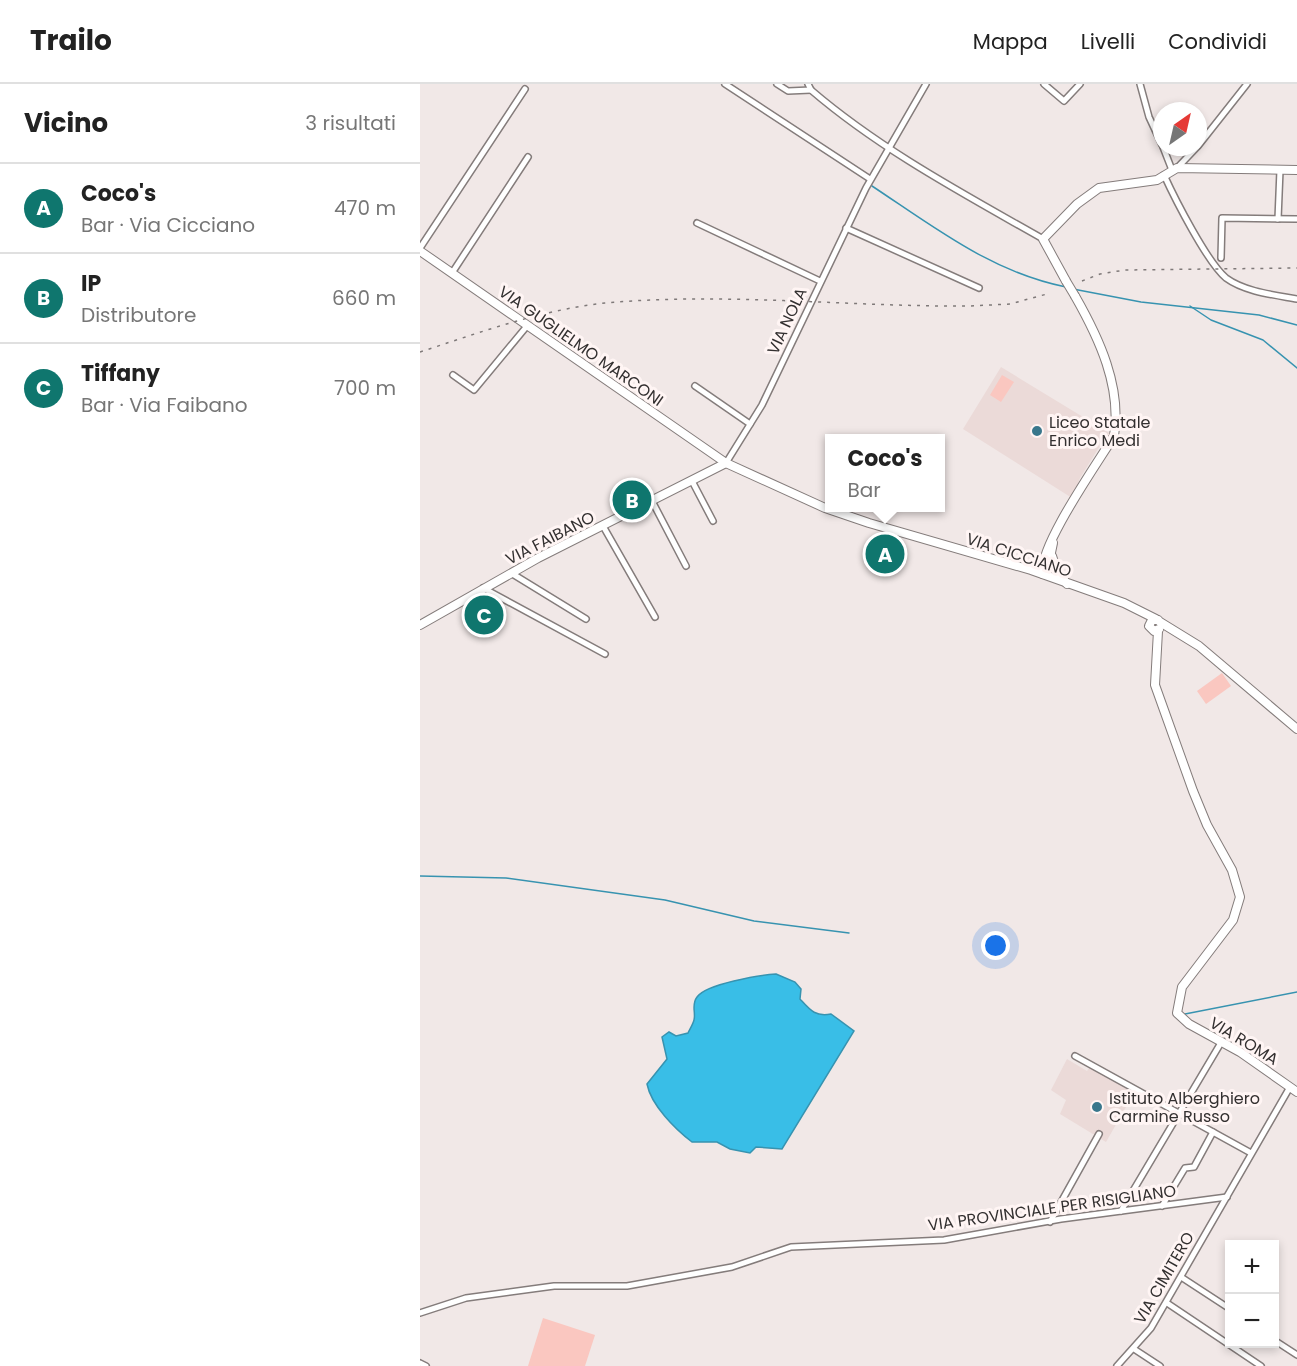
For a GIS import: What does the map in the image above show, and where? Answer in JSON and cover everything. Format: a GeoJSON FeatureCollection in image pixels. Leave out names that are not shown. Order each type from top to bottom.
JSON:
{"type":"FeatureCollection","features":[{"type":"Feature","properties":{"kind":"street"},"geometry":{"type":"LineString","coordinates":[[725,84],[870,180],[926,84]]}},
{"type":"Feature","properties":{"kind":"street"},"geometry":{"type":"LineString","coordinates":[[777,84],[792,91],[810,87],[843,117],[995,213],[1043,239],[1094,330],[1111,381],[1117,421],[1114,436],[1054,534],[1048,556],[1048,567],[1042,574]]}},
{"type":"Feature","properties":{"kind":"street"},"geometry":{"type":"LineString","coordinates":[[792,91],[798,84]]}},
{"type":"Feature","properties":{"kind":"street"},"geometry":{"type":"LineString","coordinates":[[1044,84],[1064,101],[1080,84]]}},
{"type":"Feature","properties":{"kind":"street"},"geometry":{"type":"LineString","coordinates":[[1140,84],[1153,126]]}},
{"type":"Feature","properties":{"kind":"street"},"geometry":{"type":"LineString","coordinates":[[1207,135],[1247,84]]}},
{"type":"Feature","properties":{"kind":"street"},"geometry":{"type":"LineString","coordinates":[[420,250],[525,89]]}},
{"type":"Feature","properties":{"kind":"street"},"geometry":{"type":"LineString","coordinates":[[1167,156],[1174,169]]}},
{"type":"Feature","properties":{"kind":"street"},"geometry":{"type":"LineString","coordinates":[[1043,239],[1077,204],[1099,188],[1150,182],[1174,169],[1188,156]]}},
{"type":"Feature","properties":{"kind":"street"},"geometry":{"type":"LineString","coordinates":[[453,273],[528,157]]}},
{"type":"Feature","properties":{"kind":"street"},"geometry":{"type":"LineString","coordinates":[[1174,169],[1297,170]]}},
{"type":"Feature","properties":{"kind":"street"},"geometry":{"type":"LineString","coordinates":[[1278,219],[1280,170]]}},
{"type":"Feature","properties":{"kind":"street"},"geometry":{"type":"LineString","coordinates":[[1164,175],[1217,267],[1229,280],[1252,290],[1297,299]]}},
{"type":"Feature","properties":{"kind":"street","name":"VIA NOLA"},"geometry":{"type":"LineString","coordinates":[[726,463],[777,374],[870,180]]}},
{"type":"Feature","properties":{"kind":"street"},"geometry":{"type":"LineString","coordinates":[[1221,258],[1222,218],[1297,219]]}},
{"type":"Feature","properties":{"kind":"street"},"geometry":{"type":"LineString","coordinates":[[697,223],[820,282]]}},
{"type":"Feature","properties":{"kind":"street"},"geometry":{"type":"LineString","coordinates":[[846,228],[979,288]]}},
{"type":"Feature","properties":{"kind":"street","name":"VIA GUGLIELMO MARCONI"},"geometry":{"type":"LineString","coordinates":[[420,250],[726,463]]}},
{"type":"Feature","properties":{"kind":"street"},"geometry":{"type":"LineString","coordinates":[[453,375],[474,390],[527,326]]}},
{"type":"Feature","properties":{"kind":"street"},"geometry":{"type":"LineString","coordinates":[[695,386],[750,424]]}},
{"type":"Feature","properties":{"kind":"street","name":"VIA FAIBANO"},"geometry":{"type":"LineString","coordinates":[[420,625],[511,573],[726,463]]}},
{"type":"Feature","properties":{"kind":"street","name":"VIA CICCIANO"},"geometry":{"type":"LineString","coordinates":[[726,463],[825,508]]}},
{"type":"Feature","properties":{"kind":"street"},"geometry":{"type":"LineString","coordinates":[[692,480],[714,521]]}},
{"type":"Feature","properties":{"kind":"street"},"geometry":{"type":"LineString","coordinates":[[652,501],[686,566]]}},
{"type":"Feature","properties":{"kind":"street","name":"VIA CICCIANO"},"geometry":{"type":"LineString","coordinates":[[836,512],[869,524],[1031,570],[1136,609],[1155,626],[1176,632],[1199,646],[1297,729]]}},
{"type":"Feature","properties":{"kind":"street"},"geometry":{"type":"LineString","coordinates":[[603,526],[654,617]]}},
{"type":"Feature","properties":{"kind":"street"},"geometry":{"type":"LineString","coordinates":[[1031,570],[1048,556]]}},
{"type":"Feature","properties":{"kind":"street"},"geometry":{"type":"LineString","coordinates":[[1048,556],[1068,585]]}},
{"type":"Feature","properties":{"kind":"street"},"geometry":{"type":"LineString","coordinates":[[511,573],[586,619]]}},
{"type":"Feature","properties":{"kind":"street"},"geometry":{"type":"LineString","coordinates":[[483,588],[605,654]]}},
{"type":"Feature","properties":{"kind":"street","name":"VIA ROMA"},"geometry":{"type":"LineString","coordinates":[[1155,626],[1155,685],[1192,791],[1207,825],[1232,870],[1240,897],[1233,920],[1182,987],[1177,1013],[1189,1024],[1222,1041],[1294,1089]]}},
{"type":"Feature","properties":{"kind":"street"},"geometry":{"type":"LineString","coordinates":[[1121,1211],[1222,1041]]}},
{"type":"Feature","properties":{"kind":"street"},"geometry":{"type":"LineString","coordinates":[[1075,1056],[1251,1153]]}},
{"type":"Feature","properties":{"kind":"street"},"geometry":{"type":"LineString","coordinates":[[1227,1197],[1251,1153],[1294,1089]]}},
{"type":"Feature","properties":{"kind":"street"},"geometry":{"type":"LineString","coordinates":[[1162,1206],[1185,1168],[1194,1167],[1213,1132]]}},
{"type":"Feature","properties":{"kind":"street"},"geometry":{"type":"LineString","coordinates":[[1050,1222],[1099,1134]]}},
{"type":"Feature","properties":{"kind":"street","name":"VIA PROVINCIALE PER RISIGLIANO"},"geometry":{"type":"LineString","coordinates":[[420,1313],[466,1298],[554,1286],[627,1286],[732,1267],[790,1248],[944,1240],[1121,1211],[1227,1197]]}},
{"type":"Feature","properties":{"kind":"street","name":"VIA CIMITERO"},"geometry":{"type":"LineString","coordinates":[[1117,1366],[1134,1349],[1167,1303],[1227,1197]]}},
{"type":"Feature","properties":{"kind":"street"},"geometry":{"type":"LineString","coordinates":[[1181,1277],[1225,1306]]}},
{"type":"Feature","properties":{"kind":"street"},"geometry":{"type":"LineString","coordinates":[[1167,1303],[1261,1366]]}},
{"type":"Feature","properties":{"kind":"street"},"geometry":{"type":"LineString","coordinates":[[1279,1343],[1297,1355]]}},
{"type":"Feature","properties":{"kind":"street"},"geometry":{"type":"LineString","coordinates":[[1134,1349],[1160,1366]]}},
{"type":"Feature","properties":{"kind":"street"},"geometry":{"type":"LineString","coordinates":[[420,1363],[426,1366]]}},
{"type":"Feature","properties":{"kind":"shaded area","name":"Liceo Statale Enrico Medi"},"geometry":{"type":"Polygon","coordinates":[[[1001,367],[1111,434],[1098,449],[1080,478],[1072,498],[963,429],[1001,367]]]}},
{"type":"Feature","properties":{"kind":"shaded area"},"geometry":{"type":"Polygon","coordinates":[[[1002,375],[1014,382],[1001,402],[990,395],[1002,375]]]}},
{"type":"Feature","properties":{"kind":"shaded area"},"geometry":{"type":"Polygon","coordinates":[[[1222,673],[1231,686],[1206,704],[1197,691],[1222,673]]]}},
{"type":"Feature","properties":{"kind":"shaded area"},"geometry":{"type":"Polygon","coordinates":[[[1067,1059],[1087,1071],[1090,1067],[1134,1093],[1106,1142],[1060,1114],[1066,1100],[1051,1090],[1067,1059]]]}},
{"type":"Feature","properties":{"kind":"shaded area"},"geometry":{"type":"Polygon","coordinates":[[[543,1318],[595,1335],[585,1366],[528,1366],[543,1318]]]}},
{"type":"Feature","properties":{"kind":"water"},"geometry":{"type":"Polygon","coordinates":[[[776,974],[795,982],[801,989],[800,999],[810,1009],[821,1014],[831,1014],[854,1031],[782,1149],[756,1147],[750,1153],[730,1149],[717,1142],[692,1142],[671,1123],[649,1092],[647,1084],[667,1059],[662,1037],[669,1032],[676,1036],[688,1033],[694,1020],[695,1000],[702,992],[734,981],[776,974]]]}},
{"type":"Feature","properties":{"kind":"waterway"},"geometry":{"type":"LineString","coordinates":[[872,186],[941,232],[988,259],[1013,271],[1066,287]]}},
{"type":"Feature","properties":{"kind":"waterway"},"geometry":{"type":"LineString","coordinates":[[1073,289],[1141,302],[1259,315],[1297,325]]}},
{"type":"Feature","properties":{"kind":"waterway"},"geometry":{"type":"LineString","coordinates":[[1190,306],[1211,320],[1263,340],[1297,368]]}},
{"type":"Feature","properties":{"kind":"waterway"},"geometry":{"type":"LineString","coordinates":[[420,876],[506,878],[665,900],[754,921],[849,933]]}},
{"type":"Feature","properties":{"kind":"waterway"},"geometry":{"type":"LineString","coordinates":[[1185,1014],[1297,992]]}},
{"type":"Feature","properties":{"kind":"railway"},"geometry":{"type":"LineString","coordinates":[[1082,281],[1100,274],[1125,270],[1297,268]]}},
{"type":"Feature","properties":{"kind":"railway"},"geometry":{"type":"LineString","coordinates":[[420,352],[534,316],[605,303],[742,299],[970,306],[1010,304],[1047,294]]}},
{"type":"Feature","properties":{"kind":"place","name":"Liceo Statale Enrico Medi"},"geometry":{"type":"Point","coordinates":[1037,431]}},
{"type":"Feature","properties":{"kind":"place","name":"IP"},"geometry":{"type":"Point","coordinates":[632,500]}},
{"type":"Feature","properties":{"kind":"place","name":"Coco's"},"geometry":{"type":"Point","coordinates":[885,554]}},
{"type":"Feature","properties":{"kind":"place","name":"Tiffany"},"geometry":{"type":"Point","coordinates":[484,615]}},
{"type":"Feature","properties":{"kind":"place","name":"Istituto Alberghiero Carmine Russo"},"geometry":{"type":"Point","coordinates":[1097,1107]}}]}
